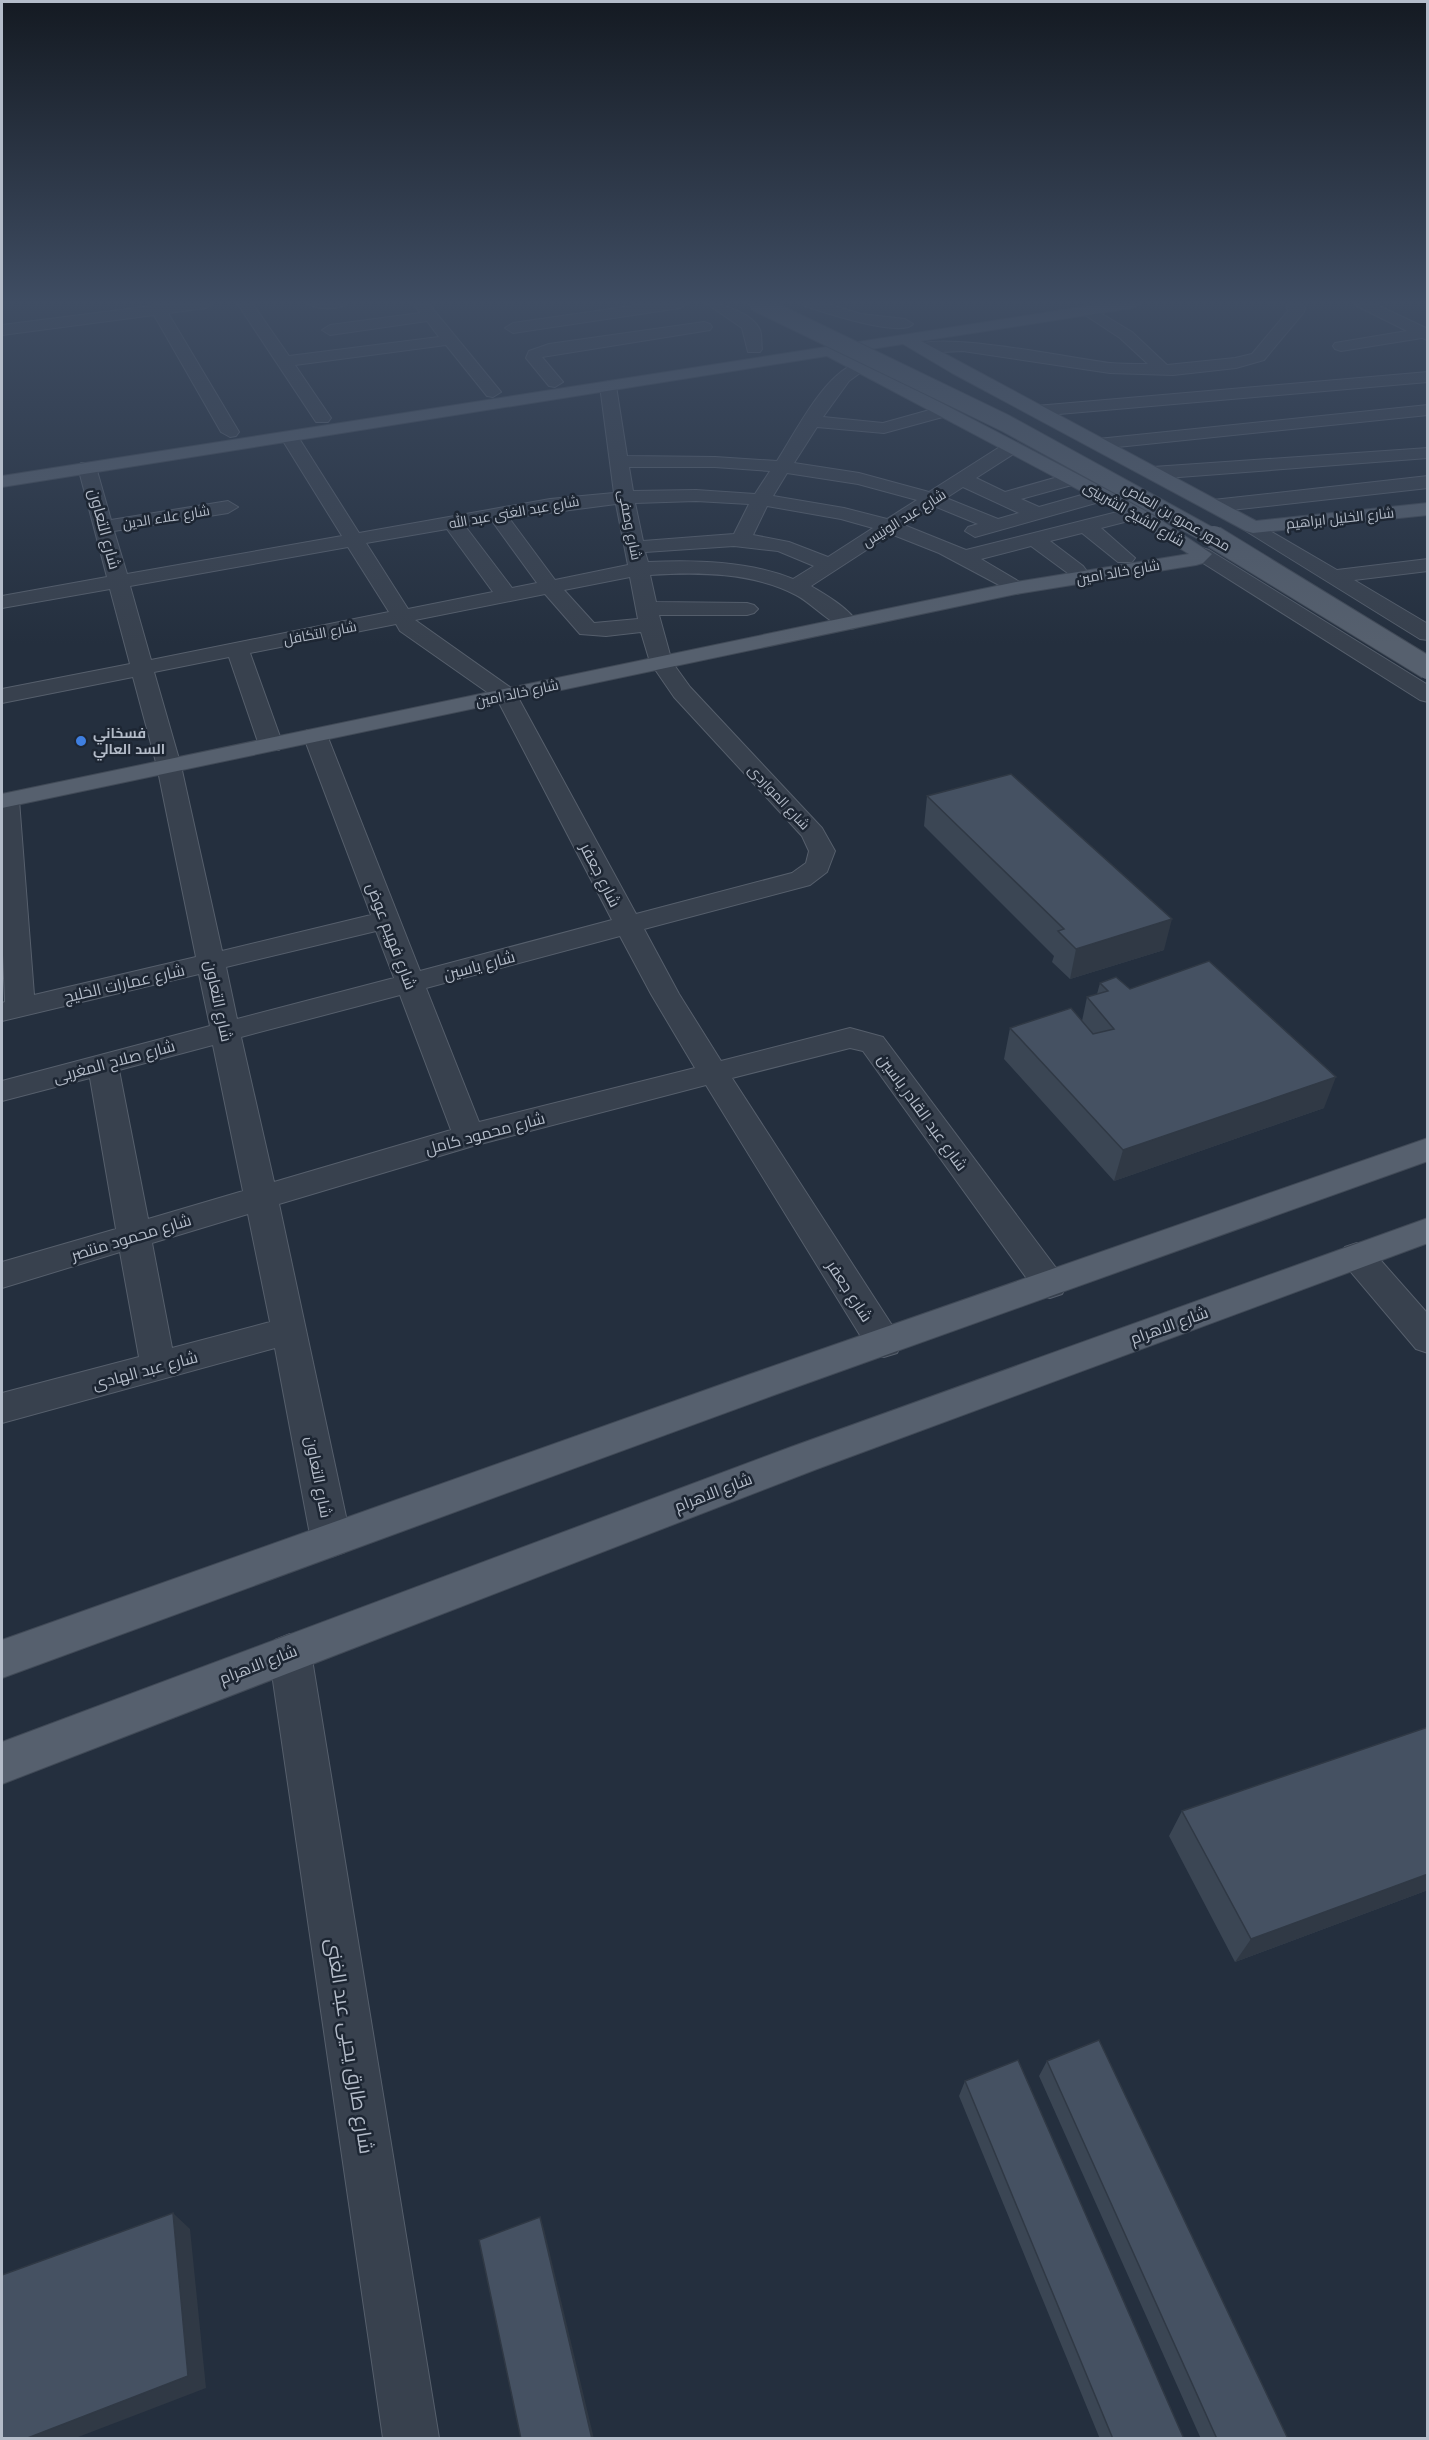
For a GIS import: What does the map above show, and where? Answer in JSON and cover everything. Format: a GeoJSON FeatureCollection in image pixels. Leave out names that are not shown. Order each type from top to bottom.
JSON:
{"type":"FeatureCollection","features":[{"type":"Feature","properties":{"kind":"main road"},"geometry":{"type":"LineString","coordinates":[[2,467],[329,417]]}},
{"type":"Feature","properties":{"kind":"main road"},"geometry":{"type":"LineString","coordinates":[[2,481],[398,417]]}},
{"type":"Feature","properties":{"kind":"main road","name":"شارع الشيخ الشربينى"},"geometry":{"type":"LineString","coordinates":[[955,417],[1137,513],[1202,554]]}},
{"type":"Feature","properties":{"kind":"main road","name":"محور عمرو بن العاص"},"geometry":{"type":"LineString","coordinates":[[991,417],[1087,466],[1198,528],[1428,668]]}},
{"type":"Feature","properties":{"kind":"main road","name":"محور عمرو بن العاص"},"geometry":{"type":"LineString","coordinates":[[1018,417],[1157,488],[1320,579],[1428,645]]}},
{"type":"Feature","properties":{"kind":"main road"},"geometry":{"type":"LineString","coordinates":[[1047,417],[1254,528]]}},
{"type":"Feature","properties":{"kind":"main road","name":"شارع الخليل ابراهيم"},"geometry":{"type":"LineString","coordinates":[[1254,528],[1428,509]]}},
{"type":"Feature","properties":{"kind":"main road","name":"شارع خالد امين"},"geometry":{"type":"LineString","coordinates":[[1024,586],[1168,545],[1176,538]]}},
{"type":"Feature","properties":{"kind":"main road","name":"شارع خالد امين"},"geometry":{"type":"LineString","coordinates":[[4,801],[1024,586],[1196,559],[1202,554]]}},
{"type":"Feature","properties":{"kind":"main road"},"geometry":{"type":"LineString","coordinates":[[2,1659],[1428,1149]]}},
{"type":"Feature","properties":{"kind":"main road","name":"شارع الاهرام"},"geometry":{"type":"LineString","coordinates":[[2,1763],[804,1458],[1428,1230]]}},
{"type":"Feature","properties":{"kind":"street"},"geometry":{"type":"LineString","coordinates":[[220,417],[230,432]]}},
{"type":"Feature","properties":{"kind":"street","name":"شارع وصفى"},"geometry":{"type":"LineString","coordinates":[[609,417],[649,617],[662,662]]}},
{"type":"Feature","properties":{"kind":"street"},"geometry":{"type":"LineString","coordinates":[[742,538],[760,501],[815,417]]}},
{"type":"Feature","properties":{"kind":"street"},"geometry":{"type":"LineString","coordinates":[[812,421],[884,428],[923,417]]}},
{"type":"Feature","properties":{"kind":"street"},"geometry":{"type":"LineString","coordinates":[[1232,417],[1246,428]]}},
{"type":"Feature","properties":{"kind":"street"},"geometry":{"type":"LineString","coordinates":[[1098,444],[1359,417]]}},
{"type":"Feature","properties":{"kind":"street","name":"شارع جعفر"},"geometry":{"type":"LineString","coordinates":[[289,436],[401,617],[413,630],[454,656],[506,695],[521,719],[627,926],[712,1072],[884,1343]]}},
{"type":"Feature","properties":{"kind":"street","name":"شارع عبد الونيس"},"geometry":{"type":"LineString","coordinates":[[795,586],[961,482],[1012,447]]}},
{"type":"Feature","properties":{"kind":"street"},"geometry":{"type":"LineString","coordinates":[[1153,473],[1428,453]]}},
{"type":"Feature","properties":{"kind":"street"},"geometry":{"type":"LineString","coordinates":[[617,457],[698,461],[850,459]]}},
{"type":"Feature","properties":{"kind":"street"},"geometry":{"type":"LineString","coordinates":[[787,459],[934,499],[996,525]]}},
{"type":"Feature","properties":{"kind":"street","name":"شارع التعاون"},"geometry":{"type":"LineString","coordinates":[[87,467],[169,766],[331,1540]]}},
{"type":"Feature","properties":{"kind":"street"},"geometry":{"type":"LineString","coordinates":[[928,476],[961,482],[1036,513]]}},
{"type":"Feature","properties":{"kind":"street"},"geometry":{"type":"LineString","coordinates":[[1004,498],[1072,479]]}},
{"type":"Feature","properties":{"kind":"street"},"geometry":{"type":"LineString","coordinates":[[1214,506],[1428,482]]}},
{"type":"Feature","properties":{"kind":"street"},"geometry":{"type":"LineString","coordinates":[[936,544],[1102,495]]}},
{"type":"Feature","properties":{"kind":"street","name":"شارع عبد الغنى عبد الله"},"geometry":{"type":"LineString","coordinates":[[2,602],[574,502],[624,497],[760,501],[832,512],[890,527],[936,544],[1024,586]]}},
{"type":"Feature","properties":{"kind":"street","name":"شارع علاء الدين"},"geometry":{"type":"LineString","coordinates":[[105,528],[228,507]]}},
{"type":"Feature","properties":{"kind":"street"},"geometry":{"type":"LineString","coordinates":[[964,557],[1137,513]]}},
{"type":"Feature","properties":{"kind":"street"},"geometry":{"type":"LineString","coordinates":[[497,515],[549,586],[588,629],[596,631],[700,607],[747,609]]}},
{"type":"Feature","properties":{"kind":"street"},"geometry":{"type":"LineString","coordinates":[[453,523],[506,595]]}},
{"type":"Feature","properties":{"kind":"street"},"geometry":{"type":"LineString","coordinates":[[1086,526],[1125,558]]}},
{"type":"Feature","properties":{"kind":"street"},"geometry":{"type":"LineString","coordinates":[[1254,528],[1428,634]]}},
{"type":"Feature","properties":{"kind":"street"},"geometry":{"type":"LineString","coordinates":[[634,548],[699,539],[742,538],[798,550],[829,565]]}},
{"type":"Feature","properties":{"kind":"street"},"geometry":{"type":"LineString","coordinates":[[1035,539],[1076,570]]}},
{"type":"Feature","properties":{"kind":"street","name":"شارع الشيخ الشربينى"},"geometry":{"type":"LineString","coordinates":[[1202,554],[1428,695]]}},
{"type":"Feature","properties":{"kind":"street"},"geometry":{"type":"LineString","coordinates":[[1334,576],[1428,565]]}},
{"type":"Feature","properties":{"kind":"street","name":"شارع التكافل"},"geometry":{"type":"LineString","coordinates":[[2,696],[639,569],[704,568],[772,580],[795,586],[820,600],[847,623]]}},
{"type":"Feature","properties":{"kind":"street"},"geometry":{"type":"LineString","coordinates":[[762,641],[753,633],[747,621],[747,609],[752,599],[772,580]]}},
{"type":"Feature","properties":{"kind":"street"},"geometry":{"type":"LineString","coordinates":[[1359,591],[1428,583]]}},
{"type":"Feature","properties":{"kind":"street"},"geometry":{"type":"LineString","coordinates":[[238,650],[271,745]]}},
{"type":"Feature","properties":{"kind":"street","name":"شارع المواردى"},"geometry":{"type":"LineString","coordinates":[[627,926],[801,879],[818,866],[822,851],[813,833],[682,692],[662,662]]}},
{"type":"Feature","properties":{"kind":"street","name":"شارع فهيم عوض"},"geometry":{"type":"LineString","coordinates":[[315,735],[469,1136]]}},
{"type":"Feature","properties":{"kind":"street"},"geometry":{"type":"LineString","coordinates":[[4,801],[11,1010]]}},
{"type":"Feature","properties":{"kind":"street","name":"شارع عمارات الخليج"},"geometry":{"type":"LineString","coordinates":[[11,1010],[386,920]]}},
{"type":"Feature","properties":{"kind":"street","name":"شارع ياسين"},"geometry":{"type":"LineString","coordinates":[[226,1032],[627,926]]}},
{"type":"Feature","properties":{"kind":"street","name":"شارع صلاح المغربى"},"geometry":{"type":"LineString","coordinates":[[2,1091],[226,1032]]}},
{"type":"Feature","properties":{"kind":"street","name":"شارع عبد القادر ياسين"},"geometry":{"type":"LineString","coordinates":[[712,1072],[837,1040],[850,1038],[868,1041],[1050,1285]]}},
{"type":"Feature","properties":{"kind":"street"},"geometry":{"type":"LineString","coordinates":[[103,1064],[158,1366]]}},
{"type":"Feature","properties":{"kind":"street","name":"شارع محمود كامل"},"geometry":{"type":"LineString","coordinates":[[260,1198],[469,1136],[712,1072]]}},
{"type":"Feature","properties":{"kind":"street","name":"شارع محمود منتصر"},"geometry":{"type":"LineString","coordinates":[[2,1275],[260,1198]]}},
{"type":"Feature","properties":{"kind":"street"},"geometry":{"type":"LineString","coordinates":[[1358,1256],[1428,1339]]}},
{"type":"Feature","properties":{"kind":"street","name":"شارع عبد الهادى"},"geometry":{"type":"LineString","coordinates":[[2,1408],[289,1331]]}},
{"type":"Feature","properties":{"kind":"street","name":"شارع طارق يحيى عبد الغنى"},"geometry":{"type":"LineString","coordinates":[[290,1653],[411,2439]]}},
{"type":"Feature","properties":{"kind":"building"},"geometry":{"type":"Polygon","coordinates":[[[1011,774],[1172,919],[1076,949],[1058,931],[1064,929],[927,796],[1011,774]]]}},
{"type":"Feature","properties":{"kind":"building"},"geometry":{"type":"Polygon","coordinates":[[[1209,961],[1336,1077],[1123,1150],[1010,1028],[1071,1008],[1093,1034],[1114,1029],[1087,997],[1108,991],[1100,983],[1116,977],[1130,989],[1209,961]]]}},
{"type":"Feature","properties":{"kind":"building"},"geometry":{"type":"Polygon","coordinates":[[[1428,1727],[1428,1874],[1251,1939],[1182,1811],[1428,1727]]]}},
{"type":"Feature","properties":{"kind":"building"},"geometry":{"type":"Polygon","coordinates":[[[1099,2040],[1288,2439],[1217,2439],[1047,2061],[1099,2040]]]}},
{"type":"Feature","properties":{"kind":"building"},"geometry":{"type":"Polygon","coordinates":[[[1018,2060],[1184,2439],[1113,2439],[965,2081],[1018,2060]]]}},
{"type":"Feature","properties":{"kind":"building"},"geometry":{"type":"Polygon","coordinates":[[[173,2213],[188,2376],[25,2439],[2,2439],[2,2275],[173,2213]]]}},
{"type":"Feature","properties":{"kind":"building"},"geometry":{"type":"Polygon","coordinates":[[[540,2217],[592,2439],[521,2439],[479,2240],[540,2217]]]}},
{"type":"Feature","properties":{"kind":"place","name":"فسخاني السد العالي"},"geometry":{"type":"Point","coordinates":[81,741]}}]}
